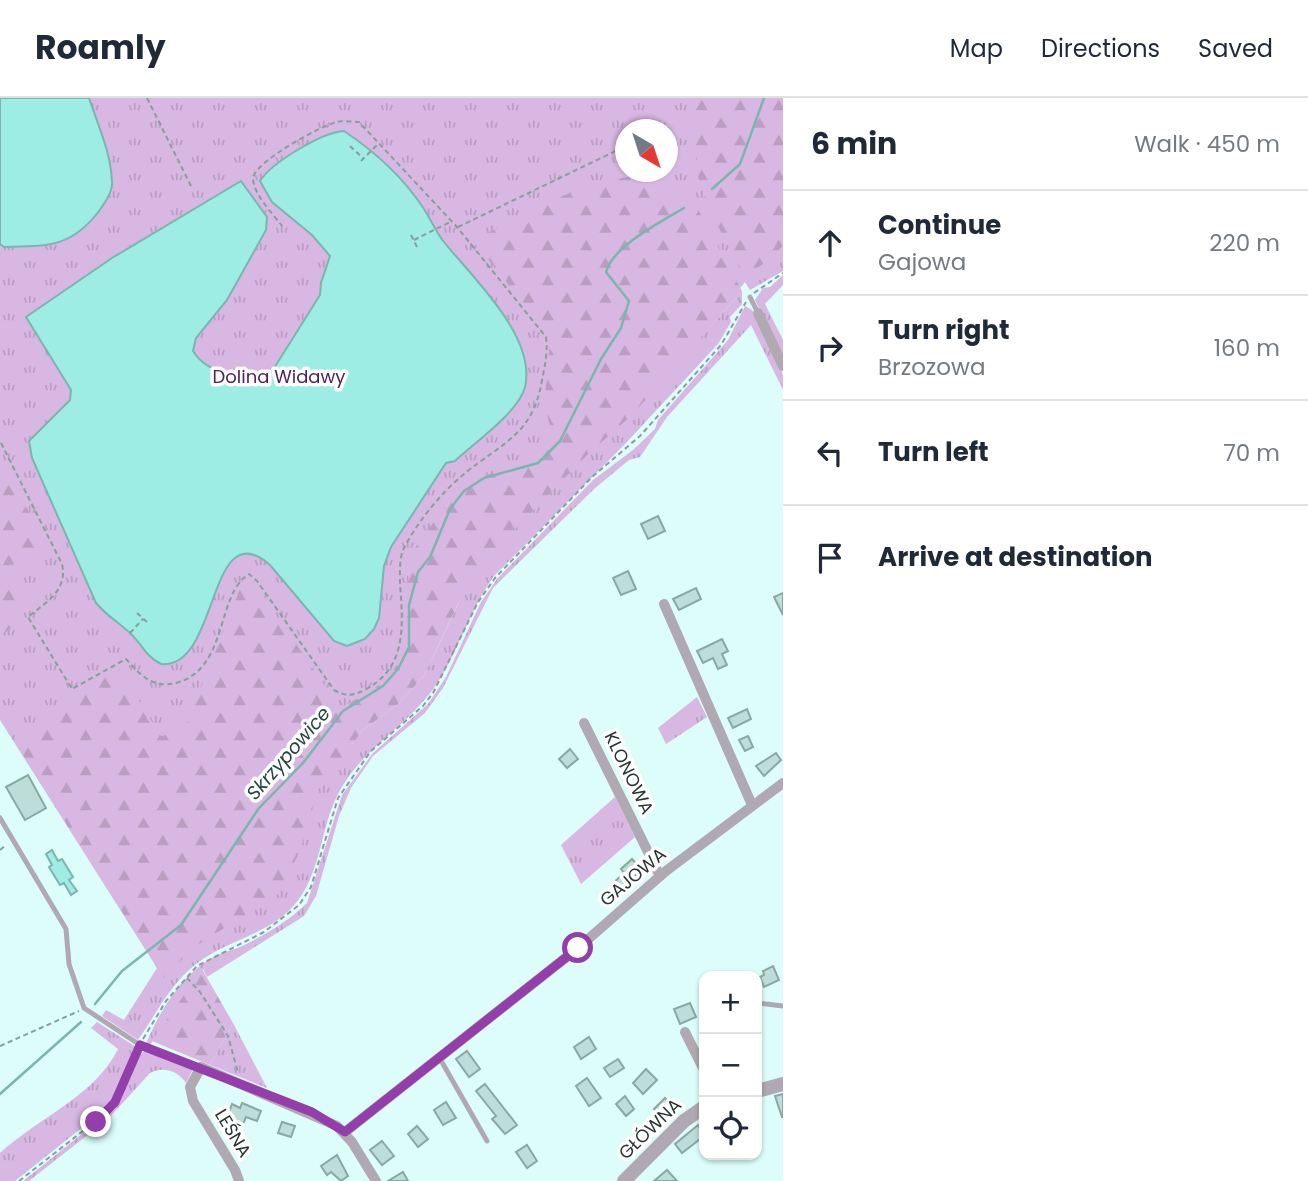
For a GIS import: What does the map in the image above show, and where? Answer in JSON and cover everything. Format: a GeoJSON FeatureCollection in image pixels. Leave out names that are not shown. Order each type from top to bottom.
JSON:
{"type":"FeatureCollection","features":[{"type":"Feature","properties":{"kind":"street"},"geometry":{"type":"LineString","coordinates":[[758,313],[783,366]]}},
{"type":"Feature","properties":{"kind":"street"},"geometry":{"type":"LineString","coordinates":[[664,604],[752,805]]}},
{"type":"Feature","properties":{"kind":"street","name":"KLONOWA"},"geometry":{"type":"LineString","coordinates":[[584,723],[660,876]]}},
{"type":"Feature","properties":{"kind":"street","name":"GAJOWA"},"geometry":{"type":"LineString","coordinates":[[345,1132],[578,948],[660,876],[752,805],[782,787]]}},
{"type":"Feature","properties":{"kind":"street"},"geometry":{"type":"LineString","coordinates":[[685,1032],[699,1060]]}},
{"type":"Feature","properties":{"kind":"street"},"geometry":{"type":"LineString","coordinates":[[201,1067],[312,1112],[345,1132],[376,1181]]}},
{"type":"Feature","properties":{"kind":"street","name":"LEŚNA"},"geometry":{"type":"LineString","coordinates":[[201,1067],[190,1087],[193,1101],[236,1170],[239,1181]]}},
{"type":"Feature","properties":{"kind":"street"},"geometry":{"type":"LineString","coordinates":[[762,1090],[783,1084]]}},
{"type":"Feature","properties":{"kind":"street","name":"GŁÓWNA"},"geometry":{"type":"LineString","coordinates":[[626,1180],[684,1121],[699,1110]]}},
{"type":"Feature","properties":{"kind":"lane"},"geometry":{"type":"LineString","coordinates":[[750,297],[758,313]]}},
{"type":"Feature","properties":{"kind":"lane"},"geometry":{"type":"LineString","coordinates":[[0,818],[66,929],[69,964],[84,1007],[140,1045],[201,1067]]}},
{"type":"Feature","properties":{"kind":"lane"},"geometry":{"type":"LineString","coordinates":[[762,1004],[783,1006]]}},
{"type":"Feature","properties":{"kind":"lane"},"geometry":{"type":"LineString","coordinates":[[439,1057],[488,1141]]}},
{"type":"Feature","properties":{"kind":"path"},"geometry":{"type":"LineString","coordinates":[[148,98],[192,188]]}},
{"type":"Feature","properties":{"kind":"path"},"geometry":{"type":"LineString","coordinates":[[1,443],[62,565],[64,582],[59,591],[29,617],[72,689],[126,659],[145,680],[166,686],[194,674],[208,662],[239,585],[249,574],[284,617],[334,690],[345,696],[362,691],[382,679],[396,662],[401,639],[402,550],[445,491],[465,473],[510,443],[537,408],[547,348],[543,332],[457,227],[359,122],[338,121],[316,129],[274,156],[255,173],[253,179],[282,226]]}},
{"type":"Feature","properties":{"kind":"path"},"geometry":{"type":"LineString","coordinates":[[350,146],[362,160],[379,143]]}},
{"type":"Feature","properties":{"kind":"path"},"geometry":{"type":"LineString","coordinates":[[457,227],[615,151]]}},
{"type":"Feature","properties":{"kind":"path"},"geometry":{"type":"LineString","coordinates":[[414,240],[452,222]]}},
{"type":"Feature","properties":{"kind":"path"},"geometry":{"type":"LineString","coordinates":[[411,235],[417,247]]}},
{"type":"Feature","properties":{"kind":"path"},"geometry":{"type":"LineString","coordinates":[[759,288],[766,285],[770,287],[772,281],[783,273]]}},
{"type":"Feature","properties":{"kind":"path"},"geometry":{"type":"LineString","coordinates":[[19,1181],[106,1113],[119,1095],[140,1045],[166,1000],[186,977],[209,957],[264,932],[299,905],[311,887],[338,798],[371,751],[423,706],[433,693],[478,602],[495,579],[593,477],[640,436],[721,345],[734,322],[732,317],[737,316],[740,310]]}},
{"type":"Feature","properties":{"kind":"path"},"geometry":{"type":"LineString","coordinates":[[137,613],[148,622]]}},
{"type":"Feature","properties":{"kind":"path"},"geometry":{"type":"LineString","coordinates":[[130,633],[143,618]]}},
{"type":"Feature","properties":{"kind":"path"},"geometry":{"type":"LineString","coordinates":[[0,849],[13,840]]}},
{"type":"Feature","properties":{"kind":"path"},"geometry":{"type":"LineString","coordinates":[[186,977],[200,992],[228,1036],[244,1084]]}},
{"type":"Feature","properties":{"kind":"path"},"geometry":{"type":"LineString","coordinates":[[0,1046],[65,1019],[84,1007]]}},
{"type":"Feature","properties":{"kind":"green space","name":"Dolina Widawy"},"geometry":{"type":"Polygon","coordinates":[[[0,98],[783,98],[783,271],[750,290],[745,282],[700,338],[742,291],[742,304],[730,317],[731,322],[718,344],[625,444],[494,576],[431,692],[420,706],[369,753],[347,779],[332,807],[312,875],[299,899],[277,921],[196,964],[171,990],[138,1040],[102,1016],[106,1010],[124,1020],[157,968],[0,720],[0,98]],[[460,600],[330,773],[363,730],[398,704],[424,676],[460,600]]]}},
{"type":"Feature","properties":{"kind":"green space"},"geometry":{"type":"Polygon","coordinates":[[[783,98],[783,246],[762,265],[744,275],[705,202],[707,200],[697,174],[695,99],[783,98]]]}},
{"type":"Feature","properties":{"kind":"green space"},"geometry":{"type":"Polygon","coordinates":[[[615,180],[615,182],[650,182],[682,203],[691,196],[742,291],[631,416],[587,455],[496,549],[465,589],[424,676],[398,704],[363,730],[318,790],[300,851],[278,894],[194,947],[164,978],[13,739],[118,668],[161,736],[183,732],[244,579],[251,578],[340,708],[368,693],[386,679],[396,666],[401,653],[405,599],[412,558],[418,543],[465,488],[485,476],[529,463],[546,452],[555,442],[544,405],[551,336],[473,241],[529,211],[615,180]]]}},
{"type":"Feature","properties":{"kind":"green space"},"geometry":{"type":"Polygon","coordinates":[[[783,275],[783,285],[765,304],[783,340],[783,357],[755,300],[763,288],[770,287],[783,275]]]}},
{"type":"Feature","properties":{"kind":"green space"},"geometry":{"type":"Polygon","coordinates":[[[745,306],[752,310],[783,375],[783,390],[751,325],[667,417],[640,457],[629,460],[594,489],[493,588],[443,688],[425,713],[373,756],[351,788],[339,816],[316,896],[304,916],[207,977],[203,969],[150,1045],[146,1044],[157,1020],[189,975],[213,957],[267,933],[307,903],[342,795],[373,753],[428,704],[446,677],[481,602],[497,579],[593,480],[633,450],[655,429],[658,420],[728,340],[745,306]]]}},
{"type":"Feature","properties":{"kind":"green space"},"geometry":{"type":"Polygon","coordinates":[[[0,459],[44,540],[2,571],[20,605],[21,620],[0,637],[0,459]]]}},
{"type":"Feature","properties":{"kind":"green space"},"geometry":{"type":"Polygon","coordinates":[[[697,697],[707,717],[666,744],[658,728],[697,697]]]}},
{"type":"Feature","properties":{"kind":"green space"},"geometry":{"type":"Polygon","coordinates":[[[615,797],[635,837],[581,884],[561,845],[615,797]]]}},
{"type":"Feature","properties":{"kind":"green space"},"geometry":{"type":"Polygon","coordinates":[[[202,969],[233,1023],[210,1065],[152,1041],[202,969]]]}},
{"type":"Feature","properties":{"kind":"green space"},"geometry":{"type":"Polygon","coordinates":[[[97,1022],[136,1047],[116,1096],[108,1107],[15,1181],[0,1181],[0,1153],[65,1106],[108,1066],[118,1049],[91,1028],[97,1022]]]}},
{"type":"Feature","properties":{"kind":"green space"},"geometry":{"type":"Polygon","coordinates":[[[233,1023],[267,1088],[210,1065],[233,1023]]]}},
{"type":"Feature","properties":{"kind":"green space"},"geometry":{"type":"Polygon","coordinates":[[[146,1050],[193,1069],[186,1083],[179,1075],[170,1071],[150,1073],[108,1119],[29,1181],[23,1181],[112,1110],[134,1062],[146,1050]]]}},
{"type":"Feature","properties":{"kind":"water"},"geometry":{"type":"Polygon","coordinates":[[[0,98],[89,98],[107,150],[112,186],[108,197],[89,223],[68,238],[46,245],[4,247],[0,244],[0,98]]]}},
{"type":"Feature","properties":{"kind":"water"},"geometry":{"type":"Polygon","coordinates":[[[344,131],[378,157],[407,186],[444,242],[500,309],[521,348],[526,368],[525,387],[514,407],[495,427],[455,461],[446,463],[391,547],[384,566],[379,618],[365,639],[347,646],[334,641],[270,565],[250,554],[235,558],[223,574],[194,643],[180,659],[161,664],[96,603],[32,458],[29,441],[70,400],[71,390],[26,317],[112,258],[241,181],[267,217],[266,230],[227,300],[196,338],[193,351],[208,365],[228,374],[250,377],[271,373],[320,295],[330,256],[312,235],[272,202],[260,181],[275,165],[299,149],[344,131]]]}},
{"type":"Feature","properties":{"kind":"water"},"geometry":{"type":"Polygon","coordinates":[[[52,850],[58,861],[62,859],[73,877],[69,880],[77,891],[71,895],[64,883],[60,885],[49,867],[52,865],[46,854],[52,850]]]}},
{"type":"Feature","properties":{"kind":"building"},"geometry":{"type":"Polygon","coordinates":[[[658,516],[665,531],[648,539],[641,524],[658,516]]]}},
{"type":"Feature","properties":{"kind":"building"},"geometry":{"type":"Polygon","coordinates":[[[628,571],[636,589],[621,595],[613,578],[628,571]]]}},
{"type":"Feature","properties":{"kind":"building"},"geometry":{"type":"Polygon","coordinates":[[[696,588],[701,599],[679,610],[673,599],[696,588]]]}},
{"type":"Feature","properties":{"kind":"building"},"geometry":{"type":"Polygon","coordinates":[[[783,593],[783,615],[774,597],[783,593]]]}},
{"type":"Feature","properties":{"kind":"building"},"geometry":{"type":"Polygon","coordinates":[[[722,639],[728,651],[722,654],[727,665],[718,669],[713,658],[703,663],[697,651],[722,639]]]}},
{"type":"Feature","properties":{"kind":"building"},"geometry":{"type":"Polygon","coordinates":[[[747,709],[751,719],[733,728],[728,718],[747,709]]]}},
{"type":"Feature","properties":{"kind":"building"},"geometry":{"type":"Polygon","coordinates":[[[748,736],[753,747],[745,751],[739,740],[748,736]]]}},
{"type":"Feature","properties":{"kind":"building"},"geometry":{"type":"Polygon","coordinates":[[[570,749],[578,759],[567,768],[559,759],[570,749]]]}},
{"type":"Feature","properties":{"kind":"building"},"geometry":{"type":"Polygon","coordinates":[[[776,753],[781,760],[764,776],[756,766],[776,753]]]}},
{"type":"Feature","properties":{"kind":"building"},"geometry":{"type":"Polygon","coordinates":[[[28,775],[46,808],[25,820],[6,787],[28,775]]]}},
{"type":"Feature","properties":{"kind":"building"},"geometry":{"type":"Polygon","coordinates":[[[632,859],[642,870],[617,892],[611,885],[624,873],[621,869],[632,859]]]}},
{"type":"Feature","properties":{"kind":"building"},"geometry":{"type":"Polygon","coordinates":[[[773,966],[779,980],[764,987],[763,971],[773,966]]]}},
{"type":"Feature","properties":{"kind":"building"},"geometry":{"type":"Polygon","coordinates":[[[690,1003],[696,1017],[680,1024],[674,1009],[690,1003]]]}},
{"type":"Feature","properties":{"kind":"building"},"geometry":{"type":"Polygon","coordinates":[[[589,1037],[596,1049],[581,1059],[574,1047],[589,1037]]]}},
{"type":"Feature","properties":{"kind":"building"},"geometry":{"type":"Polygon","coordinates":[[[467,1051],[480,1069],[469,1077],[456,1059],[467,1051]]]}},
{"type":"Feature","properties":{"kind":"building"},"geometry":{"type":"Polygon","coordinates":[[[618,1059],[624,1068],[610,1077],[604,1068],[618,1059]]]}},
{"type":"Feature","properties":{"kind":"building"},"geometry":{"type":"Polygon","coordinates":[[[646,1069],[657,1080],[643,1094],[633,1083],[646,1069]]]}},
{"type":"Feature","properties":{"kind":"building"},"geometry":{"type":"Polygon","coordinates":[[[587,1078],[601,1098],[589,1106],[576,1086],[587,1078]]]}},
{"type":"Feature","properties":{"kind":"building"},"geometry":{"type":"Polygon","coordinates":[[[485,1084],[517,1125],[505,1134],[492,1119],[496,1116],[476,1091],[485,1084]]]}},
{"type":"Feature","properties":{"kind":"building"},"geometry":{"type":"Polygon","coordinates":[[[783,1094],[783,1117],[782,1117],[775,1096],[783,1094]]]}},
{"type":"Feature","properties":{"kind":"building"},"geometry":{"type":"Polygon","coordinates":[[[625,1096],[634,1109],[626,1116],[616,1104],[625,1096]]]}},
{"type":"Feature","properties":{"kind":"building"},"geometry":{"type":"Polygon","coordinates":[[[665,1098],[674,1107],[663,1117],[654,1109],[665,1098]]]}},
{"type":"Feature","properties":{"kind":"building"},"geometry":{"type":"Polygon","coordinates":[[[446,1102],[456,1118],[443,1125],[434,1110],[446,1102]]]}},
{"type":"Feature","properties":{"kind":"building"},"geometry":{"type":"Polygon","coordinates":[[[242,1103],[261,1111],[257,1121],[246,1117],[243,1124],[227,1118],[232,1104],[240,1108],[242,1103]]]}},
{"type":"Feature","properties":{"kind":"building"},"geometry":{"type":"Polygon","coordinates":[[[282,1122],[295,1126],[291,1137],[278,1133],[282,1122]]]}},
{"type":"Feature","properties":{"kind":"building"},"geometry":{"type":"Polygon","coordinates":[[[698,1125],[699,1140],[682,1153],[675,1144],[698,1125]]]}},
{"type":"Feature","properties":{"kind":"building"},"geometry":{"type":"Polygon","coordinates":[[[417,1126],[428,1139],[418,1147],[408,1134],[417,1126]]]}},
{"type":"Feature","properties":{"kind":"building"},"geometry":{"type":"Polygon","coordinates":[[[382,1141],[394,1156],[382,1165],[370,1150],[382,1141]]]}},
{"type":"Feature","properties":{"kind":"building"},"geometry":{"type":"Polygon","coordinates":[[[527,1145],[537,1161],[527,1168],[516,1152],[527,1145]]]}},
{"type":"Feature","properties":{"kind":"building"},"geometry":{"type":"Polygon","coordinates":[[[337,1155],[348,1176],[341,1181],[331,1172],[327,1175],[321,1166],[337,1155]]]}},
{"type":"Feature","properties":{"kind":"building"},"geometry":{"type":"Polygon","coordinates":[[[667,1170],[677,1181],[654,1181],[667,1170]]]}},
{"type":"Feature","properties":{"kind":"building"},"geometry":{"type":"Polygon","coordinates":[[[403,1172],[408,1181],[388,1181],[403,1172]]]}},
{"type":"Feature","properties":{"kind":"waterway","name":"Skrzypowice"},"geometry":{"type":"LineString","coordinates":[[712,189],[740,164],[764,98]]}},
{"type":"Feature","properties":{"kind":"waterway","name":"Skrzypowice"},"geometry":{"type":"LineString","coordinates":[[95,1004],[122,971],[181,925],[259,808],[303,763],[343,711],[383,686],[398,669],[409,647],[409,605],[418,572],[430,557],[450,509],[464,491],[484,478],[538,463],[560,441],[601,359],[621,328],[629,301],[606,272],[610,263],[628,244],[684,208]]}},
{"type":"Feature","properties":{"kind":"waterway","name":"Skrzypowice"},"geometry":{"type":"LineString","coordinates":[[0,1094],[81,1022]]}},
{"type":"Feature","properties":{"kind":"route"},"geometry":{"type":"LineString","coordinates":[[96,1122],[115,1102],[140,1045],[312,1112],[345,1132],[578,948]]}}]}
